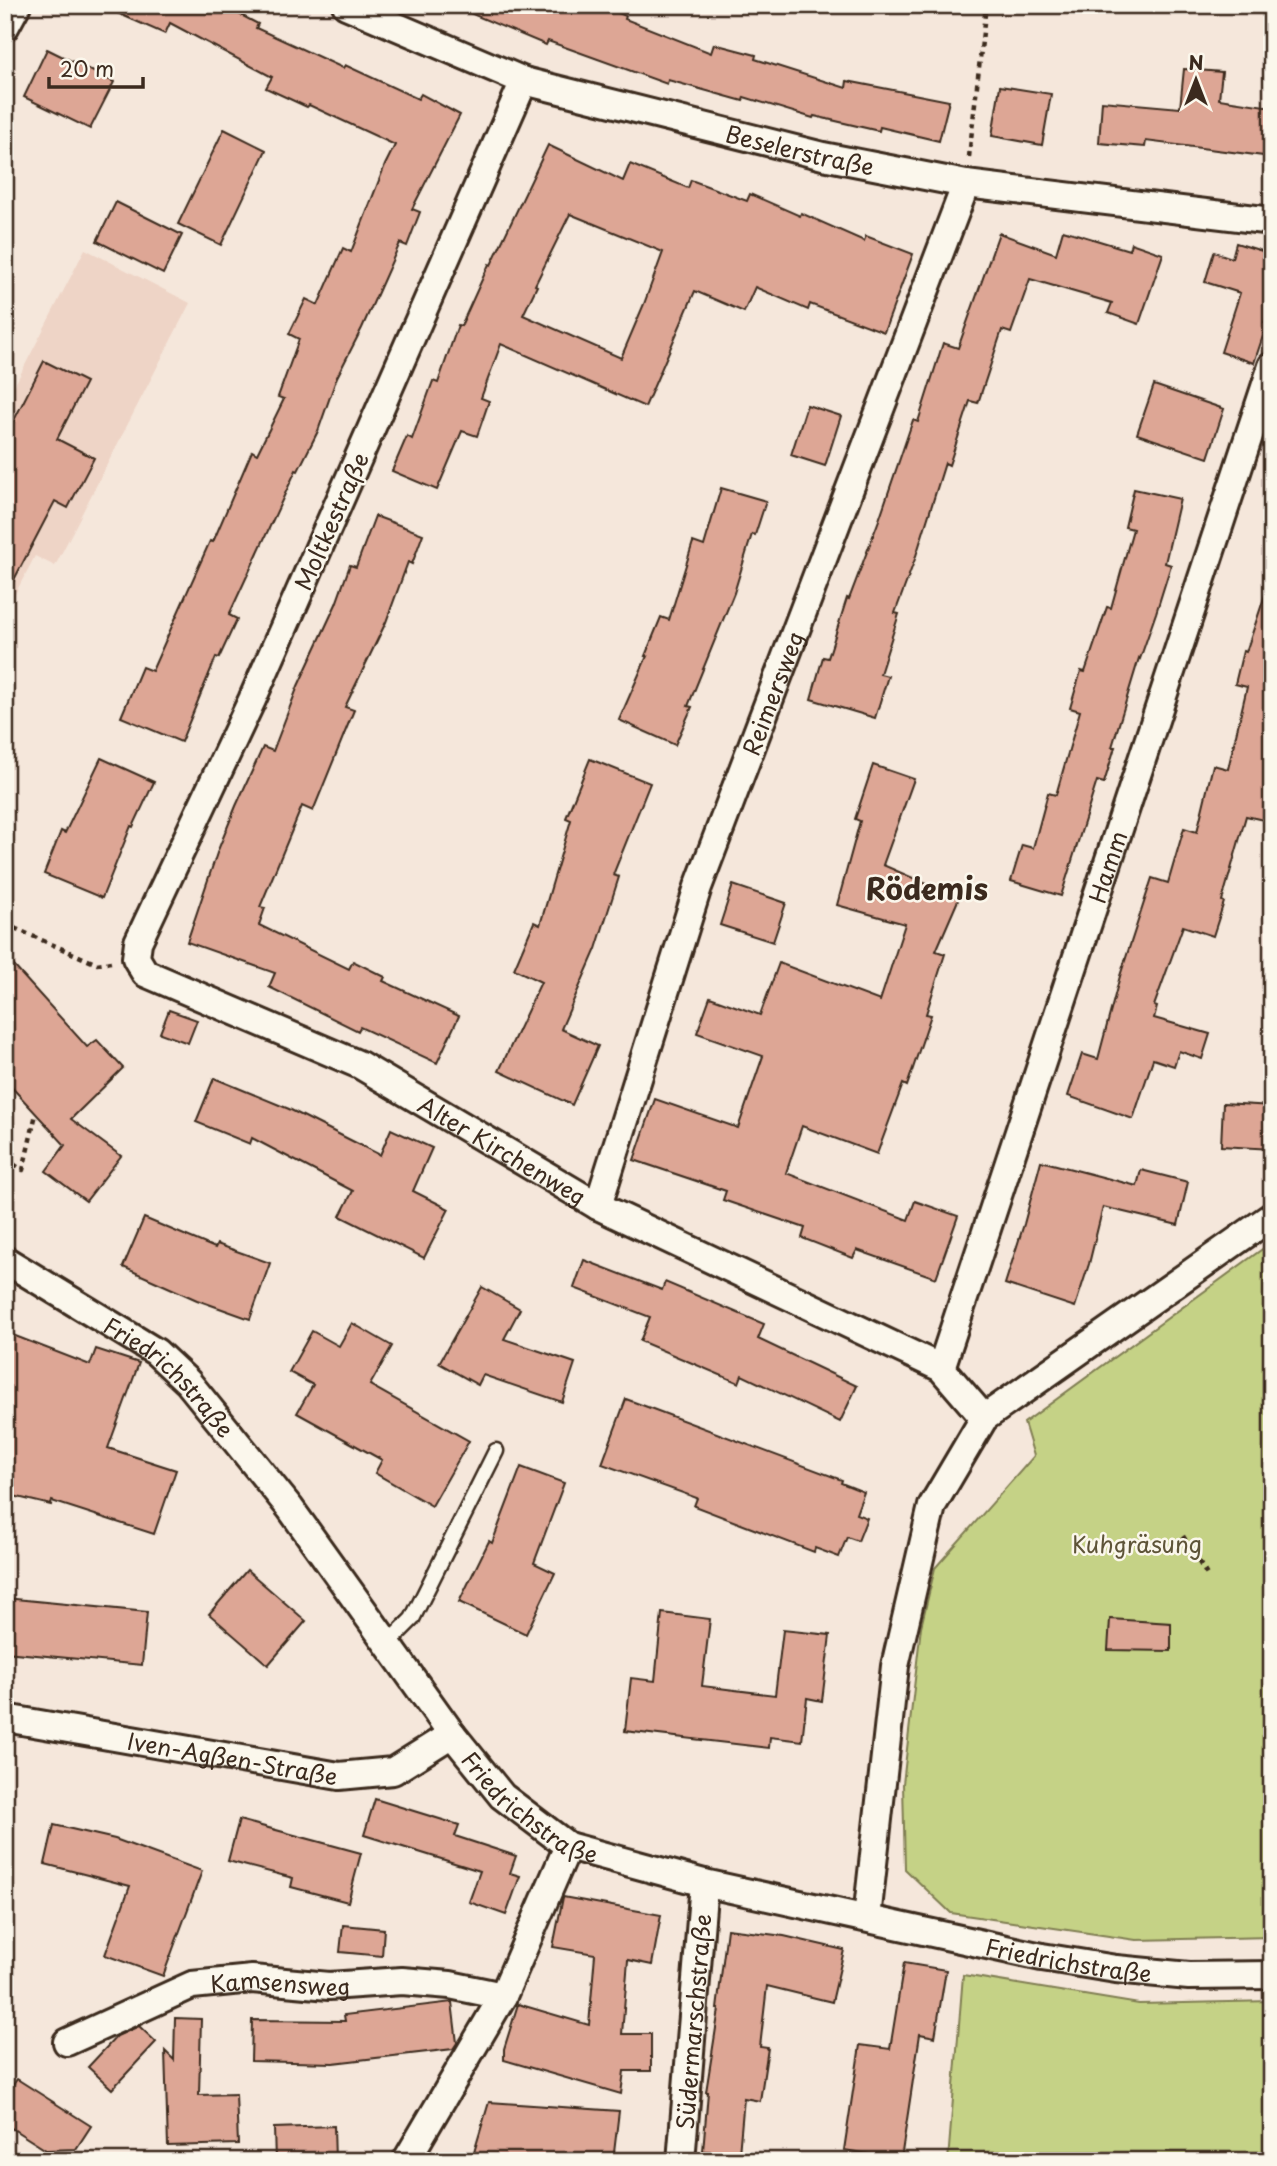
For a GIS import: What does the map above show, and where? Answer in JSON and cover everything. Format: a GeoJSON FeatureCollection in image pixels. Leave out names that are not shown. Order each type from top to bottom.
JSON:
{"type":"FeatureCollection","features":[{"type":"Feature","properties":{"kind":"street"},"geometry":{"type":"LineString","coordinates":[[5,27],[16,5]]}},
{"type":"Feature","properties":{"kind":"street","name":"Beselerstraße"},"geometry":{"type":"LineString","coordinates":[[346,5],[524,81],[823,156],[966,184],[1272,221]]}},
{"type":"Feature","properties":{"kind":"street","name":"Moltkestraße"},"geometry":{"type":"LineString","coordinates":[[136,958],[138,942],[252,701],[524,81]]}},
{"type":"Feature","properties":{"kind":"street","name":"Reimersweg"},"geometry":{"type":"LineString","coordinates":[[598,1206],[698,887],[966,184]]}},
{"type":"Feature","properties":{"kind":"street","name":"Hamm"},"geometry":{"type":"LineString","coordinates":[[941,1368],[1272,366]]}},
{"type":"Feature","properties":{"kind":"street","name":"Alter Kirchenweg"},"geometry":{"type":"LineString","coordinates":[[136,958],[145,973],[360,1065],[598,1206],[941,1368],[984,1418]]}},
{"type":"Feature","properties":{"kind":"street"},"geometry":{"type":"LineString","coordinates":[[867,1918],[895,1666],[932,1506],[984,1418],[1272,1216]]}},
{"type":"Feature","properties":{"kind":"street","name":"Friedrichstraße"},"geometry":{"type":"LineString","coordinates":[[6,1262],[156,1352],[188,1382],[290,1508],[452,1734],[502,1796],[568,1846],[704,1883],[1042,1957],[1116,1969],[1189,1976],[1272,1975]]}},
{"type":"Feature","properties":{"kind":"street","name":"Iven-Agßen-Straße"},"geometry":{"type":"LineString","coordinates":[[5,1718],[339,1776],[393,1771],[452,1734]]}},
{"type":"Feature","properties":{"kind":"street"},"geometry":{"type":"LineString","coordinates":[[406,2161],[503,1996],[568,1846]]}},
{"type":"Feature","properties":{"kind":"street","name":"Südermarschstraße"},"geometry":{"type":"LineString","coordinates":[[681,2161],[704,1883]]}},
{"type":"Feature","properties":{"kind":"street","name":"Kamsensweg"},"geometry":{"type":"LineString","coordinates":[[67,2042],[192,1985],[252,1979],[329,1986],[402,1981],[450,1985],[503,1996]]}},
{"type":"Feature","properties":{"kind":"lane"},"geometry":{"type":"LineString","coordinates":[[387,1643],[412,1619],[496,1451]]}},
{"type":"Feature","properties":{"kind":"path"},"geometry":{"type":"LineString","coordinates":[[966,184],[986,5]]}},
{"type":"Feature","properties":{"kind":"path"},"geometry":{"type":"LineString","coordinates":[[5,924],[97,964],[136,958]]}},
{"type":"Feature","properties":{"kind":"path"},"geometry":{"type":"LineString","coordinates":[[5,1159],[23,1170],[36,1114]]}},
{"type":"Feature","properties":{"kind":"path"},"geometry":{"type":"LineString","coordinates":[[1183,1536],[1207,1575]]}},
{"type":"Feature","properties":{"kind":"shaded area"},"geometry":{"type":"Polygon","coordinates":[[[85,249],[190,303],[55,566],[35,556],[5,613],[5,404],[85,249]]]}},
{"type":"Feature","properties":{"kind":"green space","name":"Kuhgräsung"},"geometry":{"type":"Polygon","coordinates":[[[1272,1242],[1272,1937],[1136,1940],[951,1913],[905,1869],[903,1784],[921,1627],[935,1568],[1034,1456],[1024,1423],[1272,1242]]]}},
{"type":"Feature","properties":{"kind":"green space"},"geometry":{"type":"Polygon","coordinates":[[[963,1975],[1139,2004],[1272,2001],[1272,2161],[948,2161],[963,1975]]]}},
{"type":"Feature","properties":{"kind":"building"},"geometry":{"type":"Polygon","coordinates":[[[99,5],[222,5],[258,24],[256,28],[418,99],[421,94],[460,115],[412,209],[420,212],[407,246],[400,243],[337,377],[318,431],[298,471],[296,470],[229,615],[237,619],[219,658],[216,657],[181,742],[121,717],[142,667],[152,671],[210,541],[213,542],[252,451],[257,454],[284,399],[278,397],[299,339],[289,334],[306,299],[318,305],[343,248],[351,252],[395,145],[266,88],[272,77],[170,23],[165,34],[99,5]]]}},
{"type":"Feature","properties":{"kind":"building"},"geometry":{"type":"Polygon","coordinates":[[[451,5],[599,5],[626,16],[625,19],[711,53],[714,44],[756,55],[755,59],[846,88],[847,81],[949,101],[939,141],[880,127],[879,131],[814,116],[813,118],[744,97],[743,101],[668,80],[667,84],[548,41],[546,45],[451,5]]]}},
{"type":"Feature","properties":{"kind":"building"},"geometry":{"type":"Polygon","coordinates":[[[47,49],[114,82],[90,129],[24,97],[47,49]]]}},
{"type":"Feature","properties":{"kind":"building"},"geometry":{"type":"Polygon","coordinates":[[[1184,69],[1222,72],[1219,99],[1272,107],[1272,157],[1146,141],[1145,147],[1099,143],[1102,101],[1180,108],[1184,69]]]}},
{"type":"Feature","properties":{"kind":"building"},"geometry":{"type":"Polygon","coordinates":[[[1000,86],[1051,94],[1042,145],[992,136],[1000,86]]]}},
{"type":"Feature","properties":{"kind":"building"},"geometry":{"type":"Polygon","coordinates":[[[224,129],[266,150],[221,245],[178,224],[224,129]]]}},
{"type":"Feature","properties":{"kind":"building"},"geometry":{"type":"Polygon","coordinates":[[[548,145],[623,181],[630,164],[688,188],[691,180],[747,201],[750,194],[864,241],[866,236],[913,254],[884,332],[810,304],[808,310],[755,287],[744,312],[695,291],[645,407],[501,344],[481,398],[489,401],[477,436],[462,431],[437,490],[392,471],[407,436],[412,439],[433,381],[438,383],[458,325],[461,326],[489,264],[491,265],[548,145]],[[570,214],[523,315],[621,358],[663,252],[570,214]]]}},
{"type":"Feature","properties":{"kind":"building"},"geometry":{"type":"Polygon","coordinates":[[[116,202],[182,235],[163,274],[97,241],[116,202]]]}},
{"type":"Feature","properties":{"kind":"building"},"geometry":{"type":"Polygon","coordinates":[[[1063,230],[1129,250],[1131,243],[1163,254],[1139,324],[1108,313],[1112,303],[1030,279],[1011,333],[1002,330],[978,403],[970,401],[949,465],[945,463],[895,613],[899,614],[880,674],[888,676],[875,718],[811,699],[823,657],[828,658],[847,598],[849,599],[879,520],[913,420],[918,422],[943,343],[958,348],[999,233],[1056,254],[1063,230]]]}},
{"type":"Feature","properties":{"kind":"building"},"geometry":{"type":"Polygon","coordinates":[[[1236,243],[1272,254],[1272,299],[1254,363],[1221,352],[1240,293],[1205,282],[1214,252],[1232,258],[1236,243]]]}},
{"type":"Feature","properties":{"kind":"building"},"geometry":{"type":"Polygon","coordinates":[[[44,361],[86,382],[57,439],[94,458],[68,508],[55,501],[5,597],[5,438],[44,361]]]}},
{"type":"Feature","properties":{"kind":"building"},"geometry":{"type":"Polygon","coordinates":[[[1154,385],[1224,409],[1208,458],[1137,434],[1154,385]]]}},
{"type":"Feature","properties":{"kind":"building"},"geometry":{"type":"Polygon","coordinates":[[[807,405],[841,416],[825,466],[791,455],[807,405]]]}},
{"type":"Feature","properties":{"kind":"building"},"geometry":{"type":"Polygon","coordinates":[[[721,488],[766,501],[755,535],[752,534],[734,593],[688,706],[692,707],[675,745],[619,720],[661,617],[669,620],[693,542],[704,546],[721,488]]]}},
{"type":"Feature","properties":{"kind":"building"},"geometry":{"type":"Polygon","coordinates":[[[1134,489],[1180,499],[1165,563],[1171,565],[1139,658],[1104,783],[1097,781],[1061,896],[1011,881],[1022,845],[1033,848],[1048,793],[1056,795],[1080,711],[1070,708],[1081,671],[1085,672],[1107,607],[1111,608],[1133,529],[1125,527],[1134,489]]]}},
{"type":"Feature","properties":{"kind":"building"},"geometry":{"type":"Polygon","coordinates":[[[375,516],[423,534],[412,564],[408,562],[386,622],[345,707],[354,710],[313,811],[302,806],[260,907],[265,908],[259,925],[349,969],[353,961],[385,977],[383,981],[459,1016],[437,1063],[360,1027],[358,1031],[269,987],[275,973],[187,942],[236,806],[263,747],[273,751],[350,565],[356,567],[375,516]]]}},
{"type":"Feature","properties":{"kind":"building"},"geometry":{"type":"Polygon","coordinates":[[[1267,589],[1272,590],[1272,822],[1246,816],[1213,936],[1183,926],[1154,1006],[1157,1007],[1154,1018],[1210,1034],[1202,1059],[1179,1051],[1174,1066],[1153,1059],[1133,1119],[1068,1096],[1082,1054],[1098,1059],[1120,976],[1152,878],[1168,883],[1184,828],[1197,832],[1213,765],[1228,769],[1247,687],[1235,684],[1243,651],[1246,652],[1267,589]]]}},
{"type":"Feature","properties":{"kind":"building"},"geometry":{"type":"Polygon","coordinates":[[[101,758],[154,782],[133,827],[131,826],[102,898],[44,874],[61,831],[65,833],[101,758]]]}},
{"type":"Feature","properties":{"kind":"building"},"geometry":{"type":"Polygon","coordinates":[[[590,759],[650,783],[613,875],[619,877],[596,949],[561,1029],[598,1046],[572,1105],[499,1071],[541,982],[514,969],[534,922],[540,925],[571,820],[566,818],[590,759]]]}},
{"type":"Feature","properties":{"kind":"building"},"geometry":{"type":"Polygon","coordinates":[[[873,765],[914,779],[883,865],[959,898],[936,951],[945,954],[926,1014],[931,1015],[907,1086],[903,1084],[877,1154],[802,1126],[786,1173],[908,1220],[915,1201],[958,1216],[936,1278],[857,1250],[853,1258],[802,1238],[805,1228],[723,1200],[726,1191],[634,1160],[655,1099],[738,1128],[763,1056],[697,1033],[710,997],[760,1015],[779,963],[880,1001],[905,924],[837,905],[860,821],[855,819],[873,765]]]}},
{"type":"Feature","properties":{"kind":"building"},"geometry":{"type":"Polygon","coordinates":[[[733,885],[786,903],[773,942],[720,925],[733,885]]]}},
{"type":"Feature","properties":{"kind":"building"},"geometry":{"type":"Polygon","coordinates":[[[5,956],[87,1047],[97,1040],[123,1068],[71,1119],[121,1156],[86,1201],[46,1171],[65,1145],[5,1080],[5,956]]]}},
{"type":"Feature","properties":{"kind":"building"},"geometry":{"type":"Polygon","coordinates":[[[169,1010],[197,1020],[188,1043],[160,1033],[169,1010]]]}},
{"type":"Feature","properties":{"kind":"building"},"geometry":{"type":"Polygon","coordinates":[[[214,1078],[289,1109],[380,1155],[391,1129],[432,1148],[413,1191],[449,1209],[424,1258],[340,1216],[353,1191],[252,1138],[250,1144],[196,1122],[214,1078]]]}},
{"type":"Feature","properties":{"kind":"building"},"geometry":{"type":"Polygon","coordinates":[[[1223,1103],[1272,1106],[1272,1149],[1221,1146],[1223,1103]]]}},
{"type":"Feature","properties":{"kind":"building"},"geometry":{"type":"Polygon","coordinates":[[[1041,1161],[1137,1186],[1141,1170],[1188,1182],[1178,1225],[1103,1207],[1075,1307],[1005,1284],[1041,1161]]]}},
{"type":"Feature","properties":{"kind":"building"},"geometry":{"type":"Polygon","coordinates":[[[144,1218],[215,1248],[217,1244],[270,1263],[250,1319],[197,1300],[123,1267],[144,1218]]]}},
{"type":"Feature","properties":{"kind":"building"},"geometry":{"type":"Polygon","coordinates":[[[584,1260],[662,1290],[665,1282],[764,1324],[758,1339],[857,1386],[840,1422],[742,1375],[739,1383],[640,1341],[650,1317],[574,1288],[584,1260]]]}},
{"type":"Feature","properties":{"kind":"building"},"geometry":{"type":"Polygon","coordinates":[[[482,1287],[520,1309],[504,1339],[575,1363],[562,1402],[483,1375],[478,1385],[439,1363],[482,1287]]]}},
{"type":"Feature","properties":{"kind":"building"},"geometry":{"type":"Polygon","coordinates":[[[352,1323],[392,1346],[370,1385],[469,1441],[432,1506],[375,1473],[382,1460],[297,1413],[313,1385],[289,1372],[312,1331],[339,1346],[352,1323]]]}},
{"type":"Feature","properties":{"kind":"building"},"geometry":{"type":"Polygon","coordinates":[[[5,1332],[90,1365],[96,1349],[139,1363],[108,1448],[176,1470],[154,1534],[52,1501],[51,1505],[5,1494],[5,1332]]]}},
{"type":"Feature","properties":{"kind":"building"},"geometry":{"type":"Polygon","coordinates":[[[626,1399],[842,1480],[841,1483],[864,1492],[856,1514],[867,1518],[858,1541],[847,1537],[839,1557],[815,1548],[814,1552],[694,1506],[697,1498],[602,1464],[626,1399]]]}},
{"type":"Feature","properties":{"kind":"building"},"geometry":{"type":"Polygon","coordinates":[[[521,1467],[564,1483],[534,1563],[555,1573],[526,1634],[459,1602],[489,1541],[492,1543],[521,1467]]]}},
{"type":"Feature","properties":{"kind":"building"},"geometry":{"type":"Polygon","coordinates":[[[247,1570],[306,1621],[268,1665],[209,1614],[247,1570]]]}},
{"type":"Feature","properties":{"kind":"building"},"geometry":{"type":"Polygon","coordinates":[[[5,1598],[147,1612],[142,1665],[5,1652],[5,1598]]]}},
{"type":"Feature","properties":{"kind":"building"},"geometry":{"type":"Polygon","coordinates":[[[662,1613],[710,1619],[702,1686],[775,1695],[783,1630],[830,1635],[822,1701],[807,1698],[802,1741],[770,1737],[769,1748],[625,1731],[631,1678],[655,1681],[662,1613]]]}},
{"type":"Feature","properties":{"kind":"building"},"geometry":{"type":"Polygon","coordinates":[[[1110,1619],[1171,1623],[1171,1651],[1108,1650],[1110,1619]]]}},
{"type":"Feature","properties":{"kind":"building"},"geometry":{"type":"Polygon","coordinates":[[[375,1799],[459,1825],[455,1836],[516,1856],[510,1873],[520,1876],[506,1915],[469,1902],[480,1871],[364,1835],[375,1799]]]}},
{"type":"Feature","properties":{"kind":"building"},"geometry":{"type":"Polygon","coordinates":[[[239,1820],[361,1853],[348,1902],[291,1887],[293,1878],[228,1861],[239,1820]]]}},
{"type":"Feature","properties":{"kind":"building"},"geometry":{"type":"Polygon","coordinates":[[[54,1825],[115,1839],[202,1871],[163,1976],[105,1955],[130,1886],[45,1864],[54,1825]]]}},
{"type":"Feature","properties":{"kind":"building"},"geometry":{"type":"Polygon","coordinates":[[[563,1897],[661,1915],[652,1965],[628,1960],[622,2034],[651,2034],[651,2071],[624,2071],[621,2094],[504,2060],[504,2049],[518,2004],[589,2025],[595,1954],[553,1947],[563,1897]]]}},
{"type":"Feature","properties":{"kind":"building"},"geometry":{"type":"Polygon","coordinates":[[[343,1925],[384,1929],[382,1956],[340,1952],[343,1925]]]}},
{"type":"Feature","properties":{"kind":"building"},"geometry":{"type":"Polygon","coordinates":[[[727,1929],[784,1936],[844,1950],[832,2002],[767,1986],[760,2047],[768,2048],[760,2101],[744,2098],[739,2154],[703,2151],[706,2092],[719,2009],[727,1929]]]}},
{"type":"Feature","properties":{"kind":"building"},"geometry":{"type":"Polygon","coordinates":[[[904,1963],[946,1970],[935,2037],[920,2034],[901,2159],[844,2150],[860,2045],[890,2049],[904,1963]]]}},
{"type":"Feature","properties":{"kind":"building"},"geometry":{"type":"Polygon","coordinates":[[[452,2002],[457,2043],[453,2049],[333,2063],[251,2061],[252,2020],[345,2021],[344,2015],[452,2002]]]}},
{"type":"Feature","properties":{"kind":"building"},"geometry":{"type":"Polygon","coordinates":[[[175,2018],[201,2019],[199,2095],[236,2094],[238,2144],[168,2146],[165,2051],[174,2060],[175,2018]]]}},
{"type":"Feature","properties":{"kind":"building"},"geometry":{"type":"Polygon","coordinates":[[[139,2026],[156,2042],[112,2089],[88,2067],[117,2036],[139,2026]]]}},
{"type":"Feature","properties":{"kind":"building"},"geometry":{"type":"Polygon","coordinates":[[[17,2079],[91,2126],[76,2149],[46,2150],[5,2124],[5,2097],[17,2079]]]}},
{"type":"Feature","properties":{"kind":"building"},"geometry":{"type":"Polygon","coordinates":[[[489,2102],[619,2111],[613,2161],[472,2159],[489,2102]]]}},
{"type":"Feature","properties":{"kind":"building"},"geometry":{"type":"Polygon","coordinates":[[[334,2126],[335,2161],[275,2161],[274,2128],[334,2126]]]}},
{"type":"Feature","properties":{"kind":"district","name":"Rödemis"},"geometry":{"type":"Point","coordinates":[927,887]}}]}
